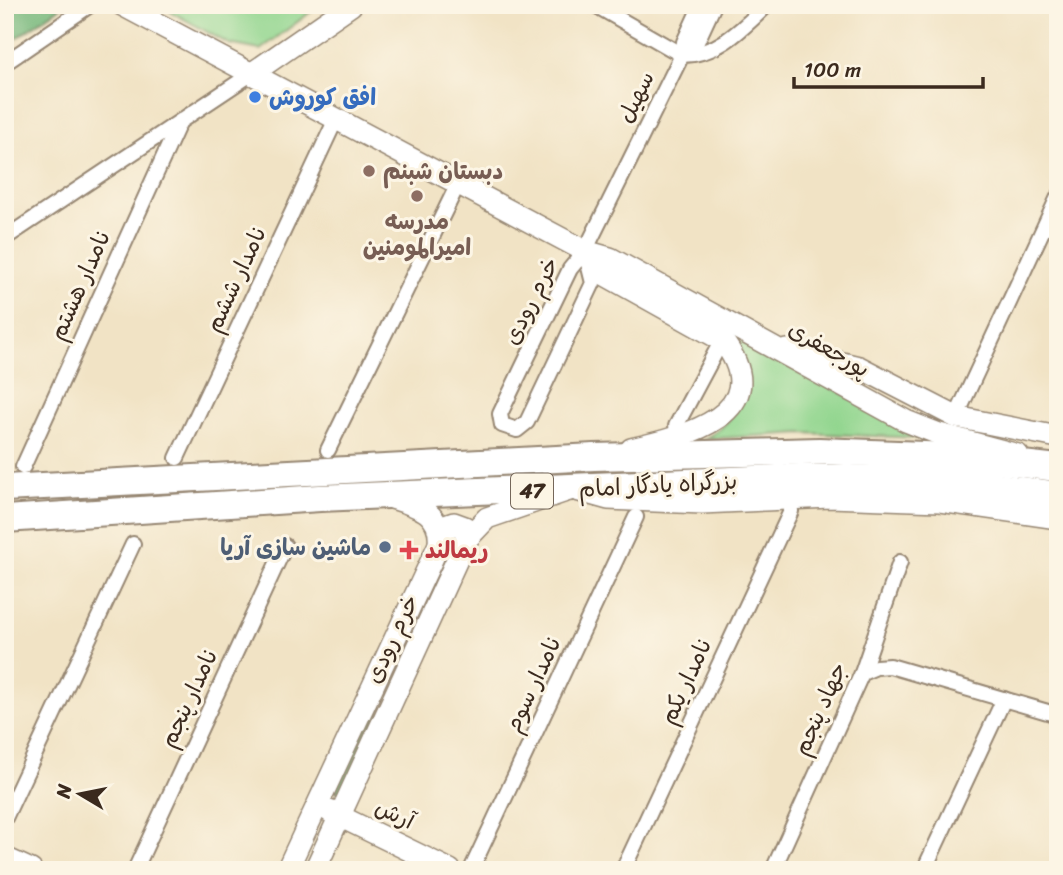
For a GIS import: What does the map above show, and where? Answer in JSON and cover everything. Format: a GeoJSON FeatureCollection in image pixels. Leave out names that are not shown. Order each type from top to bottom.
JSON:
{"type":"FeatureCollection","features":[{"type":"Feature","properties":{"kind":"highway","name":"بزرگراه یادگار امام"},"geometry":{"type":"LineString","coordinates":[[5,488],[594,457],[861,451],[1058,466]]}},
{"type":"Feature","properties":{"kind":"highway","name":"بزرگراه یادگار امام"},"geometry":{"type":"LineString","coordinates":[[5,519],[382,495],[859,476],[960,481],[1058,495]]}},
{"type":"Feature","properties":{"kind":"street"},"geometry":{"type":"LineString","coordinates":[[5,63],[90,5]]}},
{"type":"Feature","properties":{"kind":"street","name":"پورجعفری"},"geometry":{"type":"LineString","coordinates":[[122,5],[585,251],[610,258],[906,421],[939,434],[1058,466]]}},
{"type":"Feature","properties":{"kind":"street"},"geometry":{"type":"LineString","coordinates":[[5,238],[351,5]]}},
{"type":"Feature","properties":{"kind":"street"},"geometry":{"type":"LineString","coordinates":[[595,5],[682,55]]}},
{"type":"Feature","properties":{"kind":"street"},"geometry":{"type":"LineString","coordinates":[[682,55],[684,42],[701,5]]}},
{"type":"Feature","properties":{"kind":"street"},"geometry":{"type":"LineString","coordinates":[[682,55],[694,48],[714,5]]}},
{"type":"Feature","properties":{"kind":"street","name":"سهیل"},"geometry":{"type":"LineString","coordinates":[[585,251],[682,55],[695,55],[723,44],[767,5]]}},
{"type":"Feature","properties":{"kind":"street","name":"نامدار ششم"},"geometry":{"type":"LineString","coordinates":[[177,458],[336,119]]}},
{"type":"Feature","properties":{"kind":"street","name":"نامدار هشتم"},"geometry":{"type":"LineString","coordinates":[[23,467],[179,122]]}},
{"type":"Feature","properties":{"kind":"street"},"geometry":{"type":"LineString","coordinates":[[328,450],[458,184]]}},
{"type":"Feature","properties":{"kind":"street"},"geometry":{"type":"LineString","coordinates":[[956,417],[1058,197]]}},
{"type":"Feature","properties":{"kind":"street","name":"پورجعفری"},"geometry":{"type":"LineString","coordinates":[[585,251],[600,272],[722,340]]}},
{"type":"Feature","properties":{"kind":"street","name":"خرم‌ رودی"},"geometry":{"type":"LineString","coordinates":[[585,251],[593,283],[527,422],[517,430],[508,429],[502,425],[500,414],[570,269],[585,251]]}},
{"type":"Feature","properties":{"kind":"street"},"geometry":{"type":"LineString","coordinates":[[594,457],[689,434],[718,420],[731,403],[737,386],[734,358],[722,340],[676,426]]}},
{"type":"Feature","properties":{"kind":"street"},"geometry":{"type":"LineString","coordinates":[[774,347],[845,362],[956,417],[1056,432]]}},
{"type":"Feature","properties":{"kind":"street"},"geometry":{"type":"LineString","coordinates":[[572,489],[608,499],[702,503],[830,497],[940,501],[1058,518]]}},
{"type":"Feature","properties":{"kind":"street","name":"خرم رودی"},"geometry":{"type":"LineString","coordinates":[[316,870],[466,540],[477,526],[496,513],[572,489]]}},
{"type":"Feature","properties":{"kind":"street"},"geometry":{"type":"LineString","coordinates":[[382,495],[414,505],[435,518],[439,527],[439,544]]}},
{"type":"Feature","properties":{"kind":"street","name":"نامدار یکم"},"geometry":{"type":"LineString","coordinates":[[623,870],[791,511]]}},
{"type":"Feature","properties":{"kind":"street","name":"نامدار سوم"},"geometry":{"type":"LineString","coordinates":[[471,870],[636,517]]}},
{"type":"Feature","properties":{"kind":"street"},"geometry":{"type":"LineString","coordinates":[[439,544],[448,526],[454,523],[465,527],[466,540]]}},
{"type":"Feature","properties":{"kind":"street"},"geometry":{"type":"LineString","coordinates":[[5,818],[133,544]]}},
{"type":"Feature","properties":{"kind":"street","name":"خرم رودی"},"geometry":{"type":"LineString","coordinates":[[287,870],[439,544]]}},
{"type":"Feature","properties":{"kind":"street","name":"نامدار پنجم"},"geometry":{"type":"LineString","coordinates":[[135,870],[285,546]]}},
{"type":"Feature","properties":{"kind":"street","name":"جهاد پنجم"},"geometry":{"type":"LineString","coordinates":[[773,870],[862,673],[900,562]]}},
{"type":"Feature","properties":{"kind":"street"},"geometry":{"type":"LineString","coordinates":[[862,673],[876,667],[890,666],[1058,715]]}},
{"type":"Feature","properties":{"kind":"street"},"geometry":{"type":"LineString","coordinates":[[924,870],[1003,699]]}},
{"type":"Feature","properties":{"kind":"street","name":"آرش"},"geometry":{"type":"LineString","coordinates":[[314,811],[450,870]]}},
{"type":"Feature","properties":{"kind":"street","name":"آرش"},"geometry":{"type":"LineString","coordinates":[[337,822],[423,870]]}},
{"type":"Feature","properties":{"kind":"street"},"geometry":{"type":"LineString","coordinates":[[5,858],[31,870]]}},
{"type":"Feature","properties":{"kind":"green space"},"geometry":{"type":"Polygon","coordinates":[[[5,5],[64,5],[5,46],[5,5]]]}},
{"type":"Feature","properties":{"kind":"green space"},"geometry":{"type":"Polygon","coordinates":[[[159,5],[320,5],[260,50],[229,44],[159,5]]]}},
{"type":"Feature","properties":{"kind":"green space"},"geometry":{"type":"Polygon","coordinates":[[[740,340],[920,433],[920,438],[802,433],[705,439],[725,424],[733,410],[738,381],[737,344],[740,340]]]}},
{"type":"Feature","properties":{"kind":"green space"},"geometry":{"type":"Polygon","coordinates":[[[455,534],[459,535],[342,796],[334,788],[455,534]]]}},
{"type":"Feature","properties":{"kind":"place","name":"افق کوروش"},"geometry":{"type":"Point","coordinates":[255,97]}},
{"type":"Feature","properties":{"kind":"place","name":"دبستان شبنم"},"geometry":{"type":"Point","coordinates":[369,171]}},
{"type":"Feature","properties":{"kind":"place","name":"مدرسه امیرالمومنین"},"geometry":{"type":"Point","coordinates":[417,196]}},
{"type":"Feature","properties":{"kind":"place","name":"ماشین سازی آریا"},"geometry":{"type":"Point","coordinates":[385,547]}},
{"type":"Feature","properties":{"kind":"place","name":"ریمالند"},"geometry":{"type":"Point","coordinates":[409,550]}}]}
